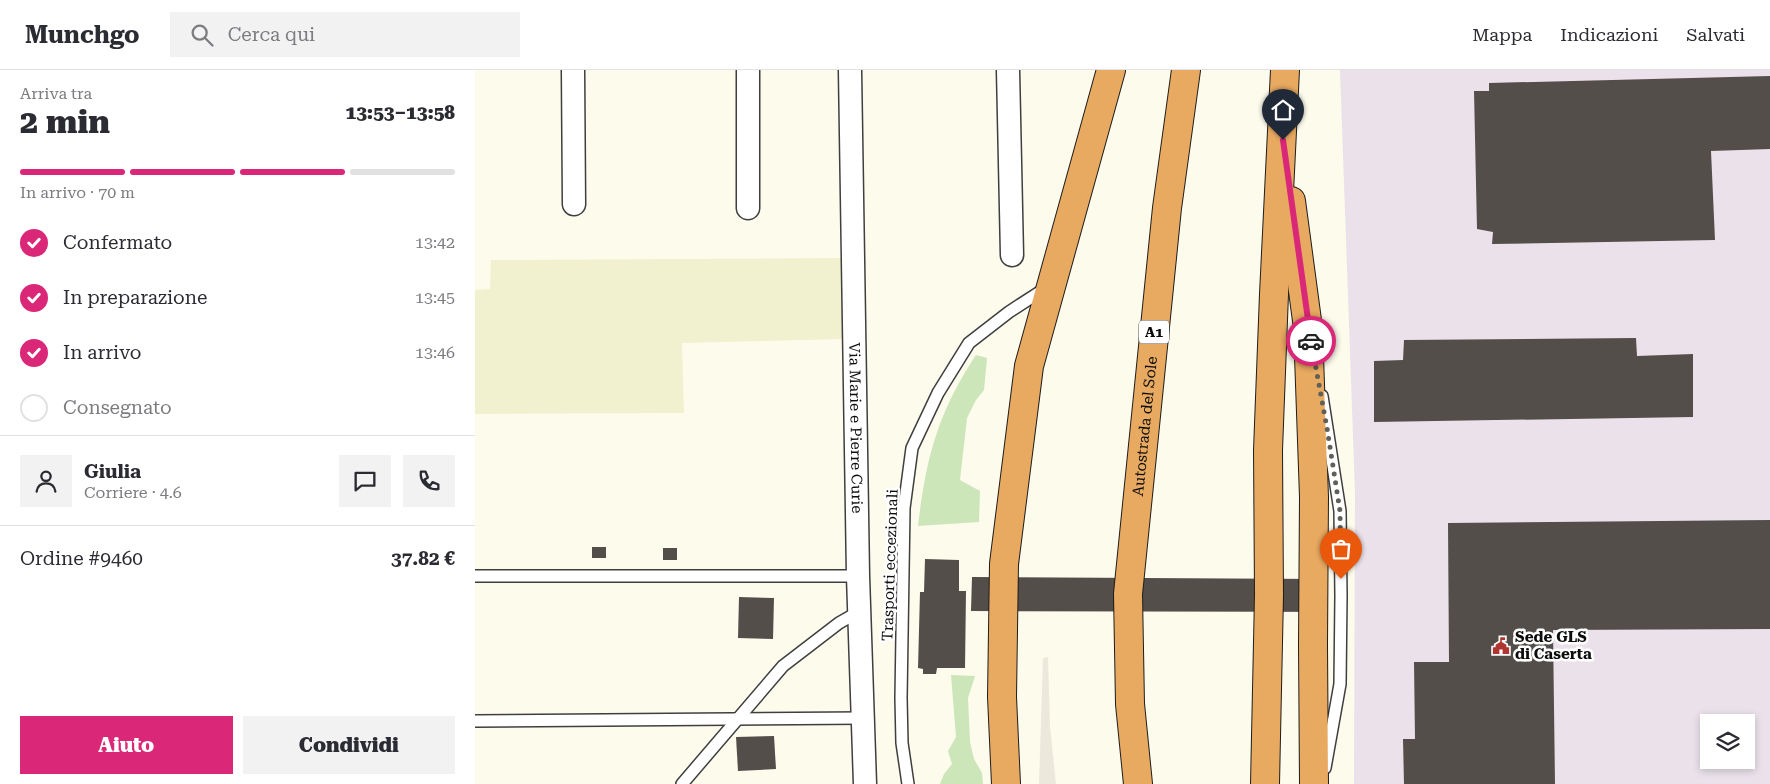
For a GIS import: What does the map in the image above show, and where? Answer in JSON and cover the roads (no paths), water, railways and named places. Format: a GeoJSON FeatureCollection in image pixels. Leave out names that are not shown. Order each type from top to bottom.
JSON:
{"type":"FeatureCollection","features":[{"type":"Feature","properties":{"kind":"highway"},"geometry":{"type":"LineString","coordinates":[[1006,784],[1002,696],[1004,564],[1029,366],[1111,70]]}},
{"type":"Feature","properties":{"kind":"highway","name":"Autostrada del Sole"},"geometry":{"type":"LineString","coordinates":[[1137,784],[1130,704],[1128,594],[1167,208],[1185,70]]}},
{"type":"Feature","properties":{"kind":"highway"},"geometry":{"type":"LineString","coordinates":[[1265,784],[1269,595],[1268,450],[1285,70]]}},
{"type":"Feature","properties":{"kind":"highway"},"geometry":{"type":"LineString","coordinates":[[1283,140],[1308,328],[1314,497],[1314,784]]}},
{"type":"Feature","properties":{"kind":"street"},"geometry":{"type":"LineString","coordinates":[[573,70],[574,204]]}},
{"type":"Feature","properties":{"kind":"street"},"geometry":{"type":"LineString","coordinates":[[748,70],[748,208]]}},
{"type":"Feature","properties":{"kind":"street","name":"Via Marie e Pierre Curie"},"geometry":{"type":"LineString","coordinates":[[850,70],[858,576],[865,784]]}},
{"type":"Feature","properties":{"kind":"street"},"geometry":{"type":"LineString","coordinates":[[1008,70],[1012,256]]}},
{"type":"Feature","properties":{"kind":"lane","name":"Trasporti eccezionali"},"geometry":{"type":"LineString","coordinates":[[909,784],[902,743],[901,698],[904,508],[912,448],[938,393],[969,343],[1009,312],[1052,285]]}},
{"type":"Feature","properties":{"kind":"lane"},"geometry":{"type":"LineString","coordinates":[[1308,328],[1323,402],[1340,511],[1340,684],[1321,784]]}},
{"type":"Feature","properties":{"kind":"lane"},"geometry":{"type":"LineString","coordinates":[[475,576],[858,576]]}},
{"type":"Feature","properties":{"kind":"lane"},"geometry":{"type":"LineString","coordinates":[[682,784],[783,666],[839,623],[860,611]]}},
{"type":"Feature","properties":{"kind":"lane"},"geometry":{"type":"LineString","coordinates":[[475,721],[863,718]]}},
{"type":"Feature","properties":{"kind":"place","name":"Sede GLS di Caserta"},"geometry":{"type":"Point","coordinates":[1501,646]}}]}
